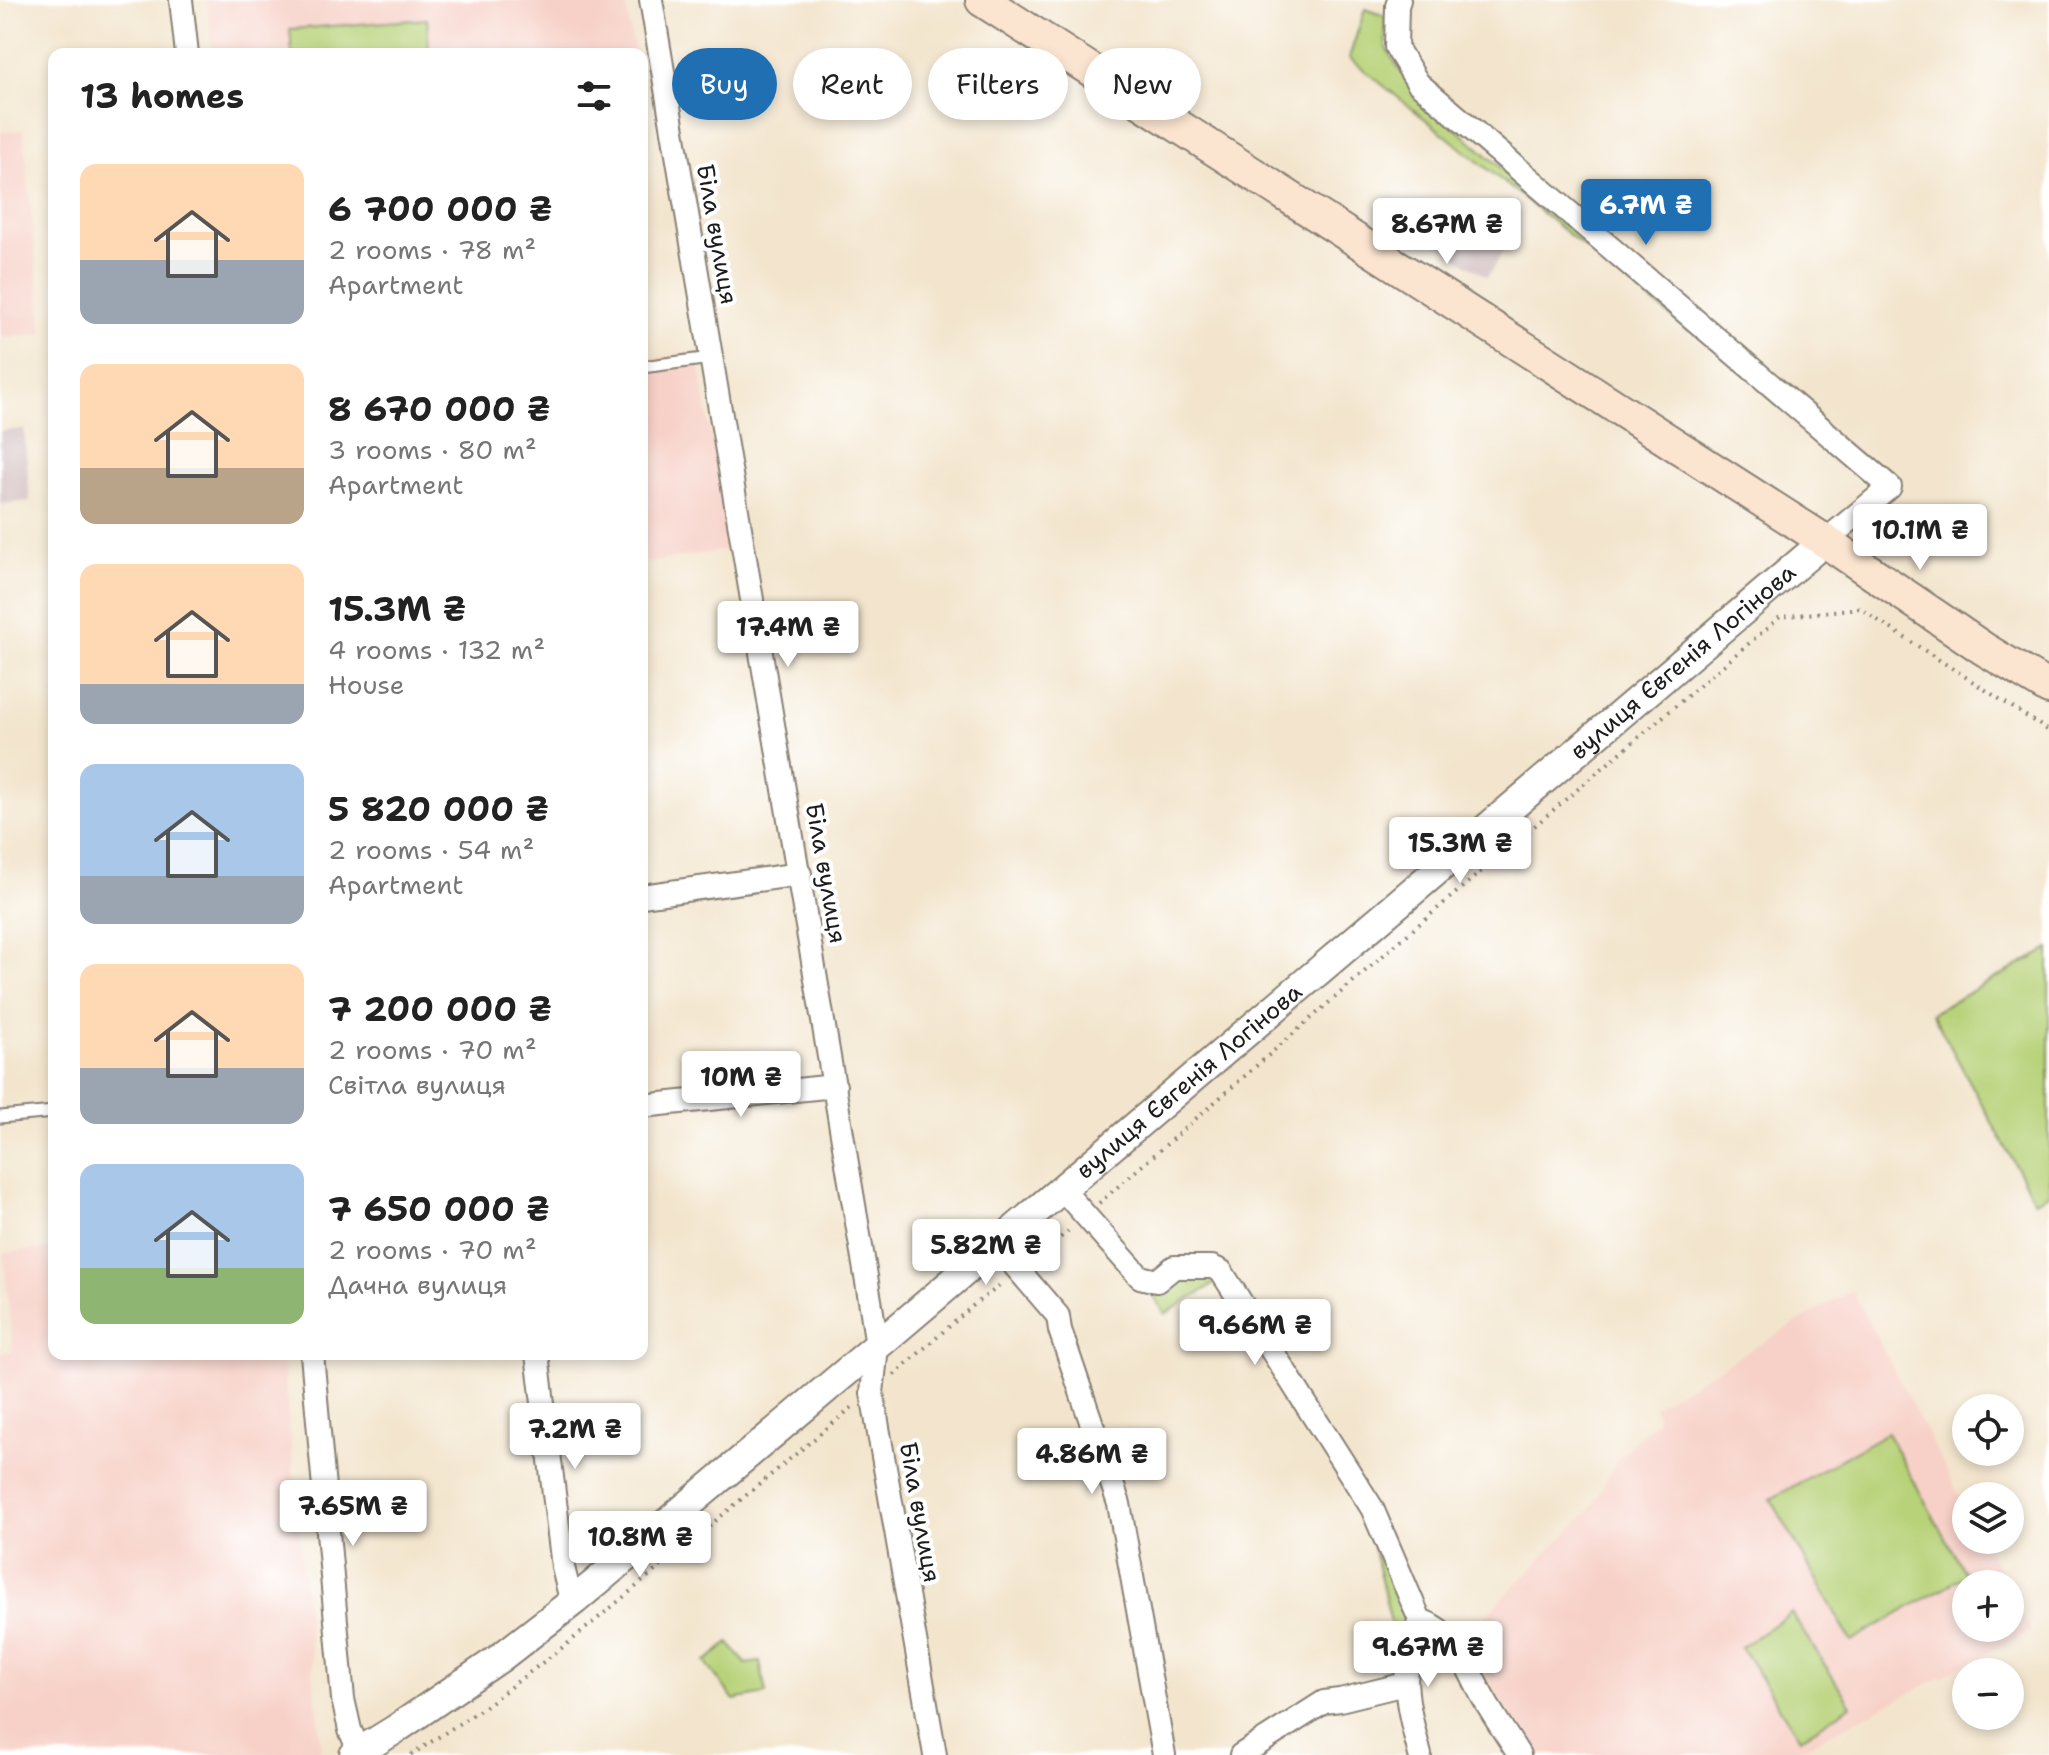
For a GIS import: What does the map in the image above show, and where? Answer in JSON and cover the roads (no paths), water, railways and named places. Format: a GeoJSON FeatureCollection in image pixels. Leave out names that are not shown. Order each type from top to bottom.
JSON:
{"type":"FeatureCollection","features":[{"type":"Feature","properties":{"kind":"main road"},"geometry":{"type":"LineString","coordinates":[[982,0],[1825,541],[1984,649],[2049,688]]}},
{"type":"Feature","properties":{"kind":"street"},"geometry":{"type":"LineString","coordinates":[[181,0],[186,48]]}},
{"type":"Feature","properties":{"kind":"street","name":"Біла вулиця"},"geometry":{"type":"LineString","coordinates":[[651,0],[835,1086],[877,1346],[872,1393],[935,1755]]}},
{"type":"Feature","properties":{"kind":"street"},"geometry":{"type":"LineString","coordinates":[[1399,0],[1396,47],[1418,83],[1890,487],[1825,541]]}},
{"type":"Feature","properties":{"kind":"street","name":"вулиця Євгенія Логінова"},"geometry":{"type":"LineString","coordinates":[[358,1754],[500,1658],[575,1600],[1825,541]]}},
{"type":"Feature","properties":{"kind":"street"},"geometry":{"type":"LineString","coordinates":[[648,895],[800,874]]}},
{"type":"Feature","properties":{"kind":"street"},"geometry":{"type":"LineString","coordinates":[[648,1105],[835,1086]]}},
{"type":"Feature","properties":{"kind":"street"},"geometry":{"type":"LineString","coordinates":[[1062,1189],[1140,1277],[1157,1281],[1174,1267],[1212,1267],[1221,1271],[1372,1508],[1420,1620],[1413,1636],[1405,1684],[1406,1703],[1420,1755]]}},
{"type":"Feature","properties":{"kind":"street"},"geometry":{"type":"LineString","coordinates":[[996,1244],[1058,1316],[1060,1330],[1119,1504],[1164,1755]]}},
{"type":"Feature","properties":{"kind":"street"},"geometry":{"type":"LineString","coordinates":[[313,1360],[343,1699],[358,1754]]}},
{"type":"Feature","properties":{"kind":"street"},"geometry":{"type":"LineString","coordinates":[[538,1360],[563,1567],[568,1588],[575,1600]]}},
{"type":"Feature","properties":{"kind":"street"},"geometry":{"type":"LineString","coordinates":[[1420,1620],[1436,1625],[1451,1640],[1519,1755]]}},
{"type":"Feature","properties":{"kind":"street"},"geometry":{"type":"LineString","coordinates":[[1241,1755],[1324,1702],[1405,1684]]}},
{"type":"Feature","properties":{"kind":"lane"},"geometry":{"type":"LineString","coordinates":[[648,366],[711,358]]}},
{"type":"Feature","properties":{"kind":"lane"},"geometry":{"type":"LineString","coordinates":[[0,1117],[48,1113]]}}]}
